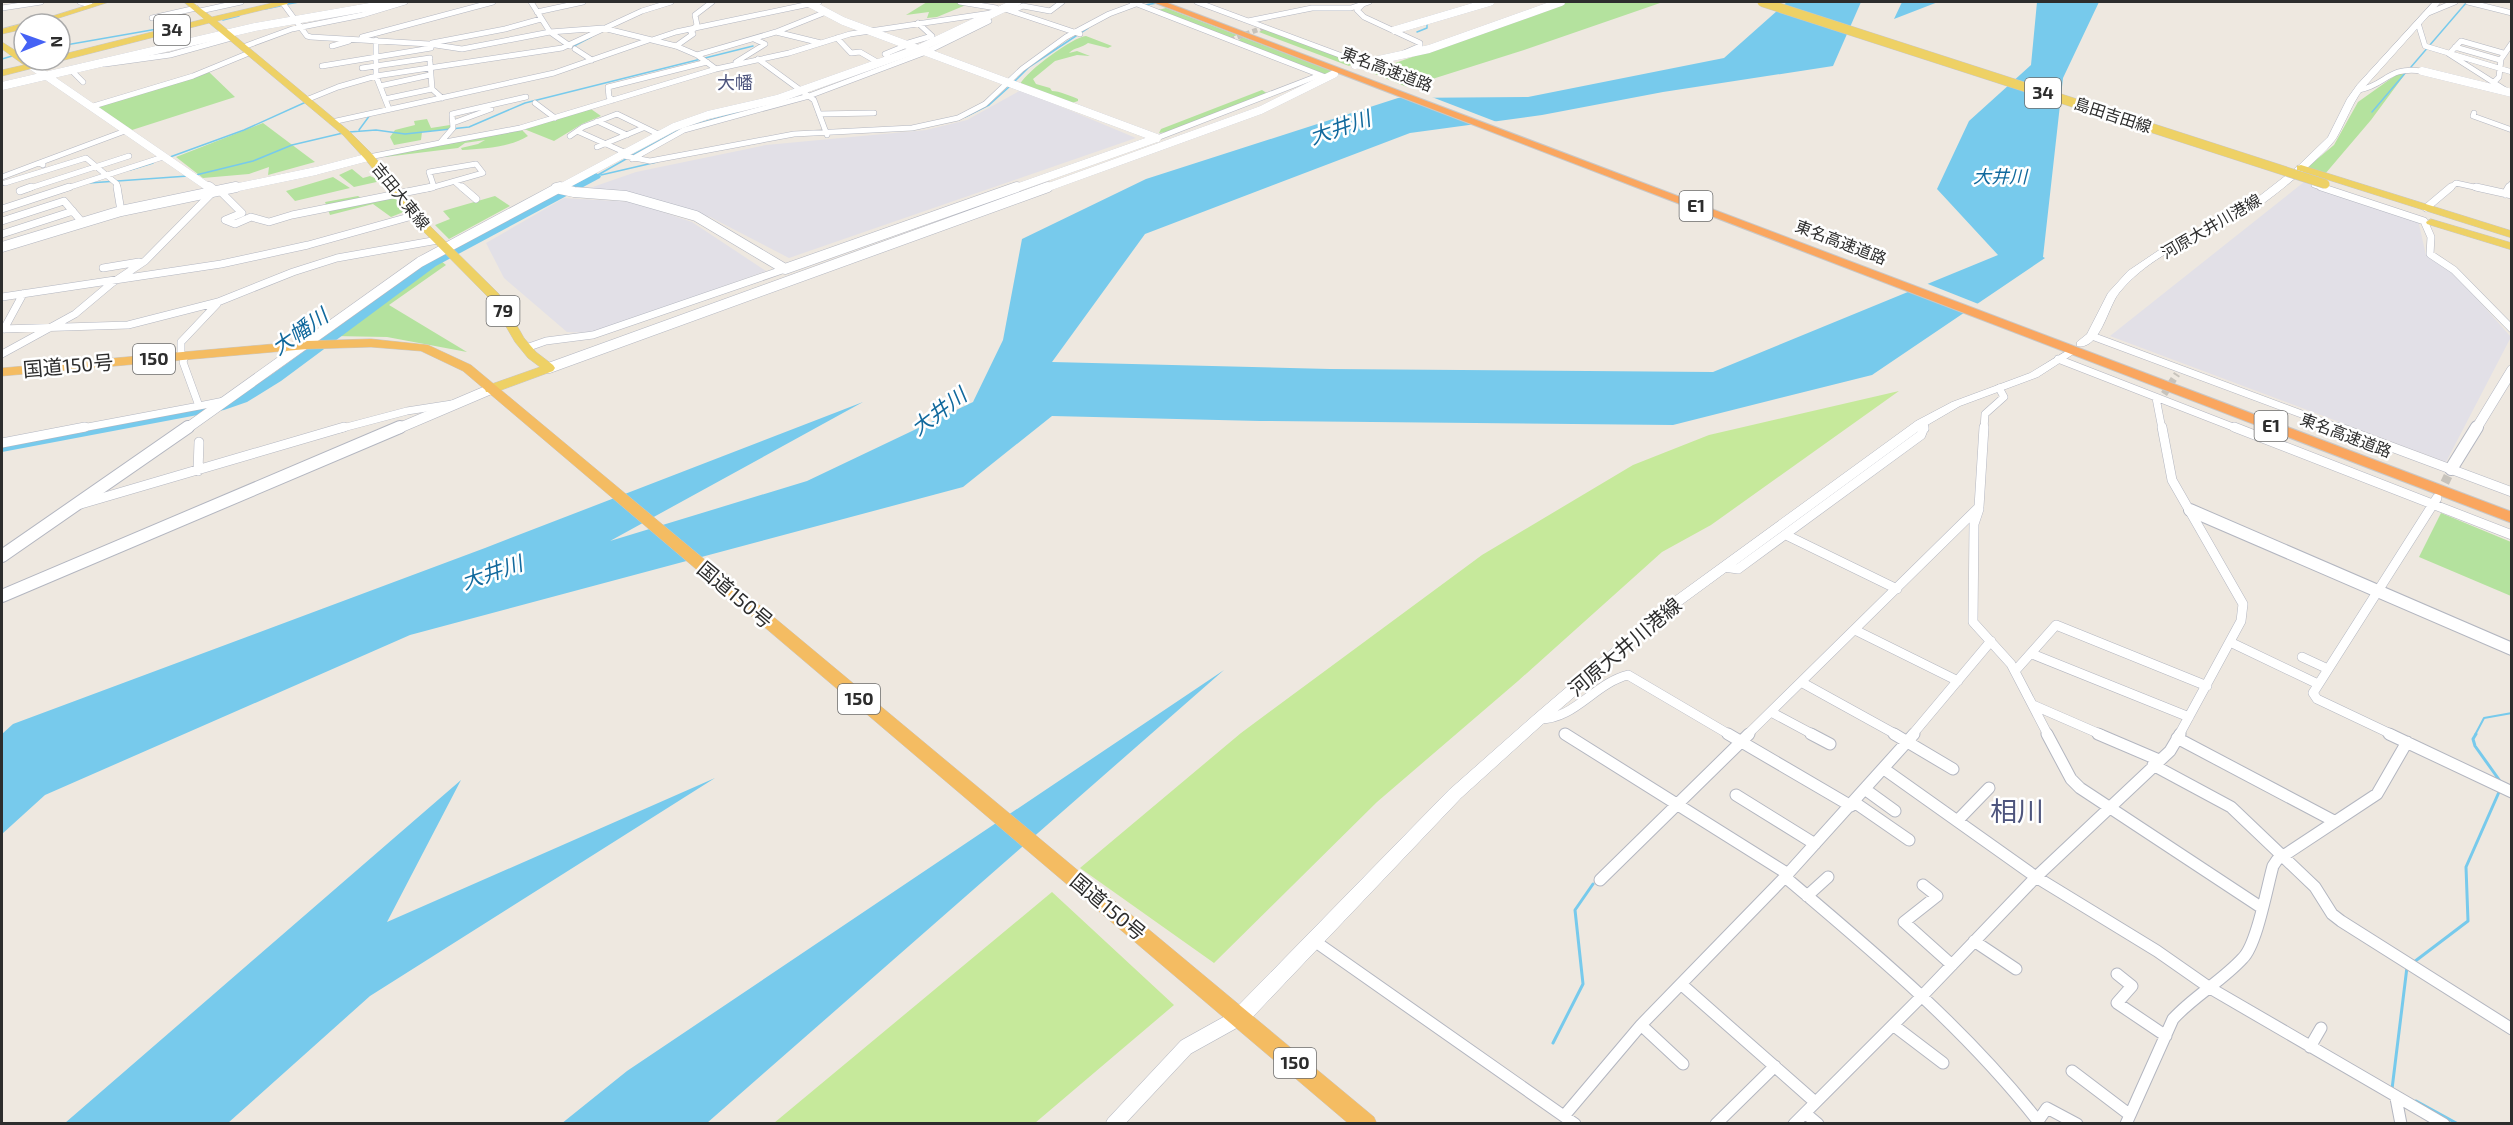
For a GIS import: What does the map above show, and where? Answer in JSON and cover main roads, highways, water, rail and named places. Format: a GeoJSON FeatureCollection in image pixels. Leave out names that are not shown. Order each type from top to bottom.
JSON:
{"type":"FeatureCollection","features":[{"type":"Feature","properties":{"kind":"highway","name":"東名高速道路"},"geometry":{"type":"LineString","coordinates":[[1158,2],[1173,4],[2034,332],[2511,518]]}},
{"type":"Feature","properties":{"kind":"highway","name":"東名高速道路"},"geometry":{"type":"LineString","coordinates":[[2034,332],[2511,509]]}},
{"type":"Feature","properties":{"kind":"highway","name":"国道150号"},"geometry":{"type":"LineString","coordinates":[[2,372],[307,345],[371,343],[424,348],[466,368],[1366,1124]]}},
{"type":"Feature","properties":{"kind":"main road"},"geometry":{"type":"LineString","coordinates":[[68,12],[105,2]]}},
{"type":"Feature","properties":{"kind":"main road","name":"吉田大東線"},"geometry":{"type":"LineString","coordinates":[[188,2],[345,132],[369,157],[416,215],[495,297],[526,348],[549,369],[493,391]]}},
{"type":"Feature","properties":{"kind":"main road","name":"34"},"geometry":{"type":"LineString","coordinates":[[72,54],[273,2]]}},
{"type":"Feature","properties":{"kind":"main road","name":"34"},"geometry":{"type":"LineString","coordinates":[[208,19],[283,2]]}},
{"type":"Feature","properties":{"kind":"main road","name":"島田吉田線"},"geometry":{"type":"LineString","coordinates":[[1762,2],[2320,184],[2431,214],[2511,241]]}},
{"type":"Feature","properties":{"kind":"main road","name":"河原大井川港線"},"geometry":{"type":"LineString","coordinates":[[2081,344],[2092,336],[2113,293],[2132,273],[2178,242],[2247,210],[2301,168],[2332,138],[2351,99],[2437,2]]}},
{"type":"Feature","properties":{"kind":"main road"},"geometry":{"type":"LineString","coordinates":[[2301,168],[2431,214],[2511,247]]}},
{"type":"Feature","properties":{"kind":"main road"},"geometry":{"type":"LineString","coordinates":[[2431,214],[2511,235]]}},
{"type":"Feature","properties":{"kind":"main road","name":"河原大井川港線"},"geometry":{"type":"LineString","coordinates":[[1232,1010],[1313,940],[1455,795],[1668,608],[1922,423],[1956,404],[2034,375],[2063,356]]}},
{"type":"Feature","properties":{"kind":"water","name":"大井川"},"geometry":{"type":"Polygon","coordinates":[[[1787,2],[1861,2],[1833,66],[1663,92],[1542,115],[1410,133],[1145,234],[1052,362],[1330,369],[1713,372],[1998,255],[1937,189],[1969,121],[2031,65],[2037,2],[2099,2],[2063,78],[2043,257],[2045,258],[1872,375],[1673,425],[1260,421],[1052,416],[963,487],[410,635],[45,795],[2,834],[2,734],[13,724],[485,548],[863,402],[610,541],[807,481],[973,402],[1003,340],[1022,239],[1146,179],[1398,98],[1528,97],[1724,58],[1787,2]]]}},
{"type":"Feature","properties":{"kind":"water"},"geometry":{"type":"Polygon","coordinates":[[[1902,2],[1938,2],[1894,19],[1902,2]]]}},
{"type":"Feature","properties":{"kind":"water"},"geometry":{"type":"Polygon","coordinates":[[[1224,670],[707,1123],[561,1124],[627,1071],[1224,670]]]}},
{"type":"Feature","properties":{"kind":"water"},"geometry":{"type":"Polygon","coordinates":[[[715,778],[370,996],[228,1123],[65,1123],[461,780],[387,922],[715,778]]]}},
{"type":"Feature","properties":{"kind":"waterway"},"geometry":{"type":"LineString","coordinates":[[288,4],[299,2]]}},
{"type":"Feature","properties":{"kind":"waterway"},"geometry":{"type":"LineString","coordinates":[[1145,5],[1157,3]]}},
{"type":"Feature","properties":{"kind":"waterway"},"geometry":{"type":"LineString","coordinates":[[2411,67],[2466,3]]}},
{"type":"Feature","properties":{"kind":"waterway"},"geometry":{"type":"LineString","coordinates":[[265,9],[280,6]]}},
{"type":"Feature","properties":{"kind":"waterway"},"geometry":{"type":"LineString","coordinates":[[223,20],[239,16]]}},
{"type":"Feature","properties":{"kind":"waterway"},"geometry":{"type":"LineString","coordinates":[[1417,32],[1427,28],[1427,24]]}},
{"type":"Feature","properties":{"kind":"waterway"},"geometry":{"type":"LineString","coordinates":[[72,44],[163,28]]}},
{"type":"Feature","properties":{"kind":"waterway"},"geometry":{"type":"LineString","coordinates":[[1015,81],[1029,67],[1088,28]]}},
{"type":"Feature","properties":{"kind":"waterway"},"geometry":{"type":"LineString","coordinates":[[572,47],[591,37]]}},
{"type":"Feature","properties":{"kind":"waterway"},"geometry":{"type":"LineString","coordinates":[[349,132],[376,130],[405,134],[469,127],[525,103],[753,46]]}},
{"type":"Feature","properties":{"kind":"waterway"},"geometry":{"type":"LineString","coordinates":[[2,59],[12,56]]}},
{"type":"Feature","properties":{"kind":"waterway"},"geometry":{"type":"LineString","coordinates":[[2372,112],[2407,71]]}},
{"type":"Feature","properties":{"kind":"waterway"},"geometry":{"type":"LineString","coordinates":[[965,117],[989,105],[1009,87]]}},
{"type":"Feature","properties":{"kind":"waterway"},"geometry":{"type":"LineString","coordinates":[[170,157],[244,130],[306,102]]}},
{"type":"Feature","properties":{"kind":"waterway"},"geometry":{"type":"LineString","coordinates":[[686,127],[739,112]]}},
{"type":"Feature","properties":{"kind":"waterway"},"geometry":{"type":"LineString","coordinates":[[359,130],[370,115]]}},
{"type":"Feature","properties":{"kind":"waterway"},"geometry":{"type":"LineString","coordinates":[[631,156],[681,129]]}},
{"type":"Feature","properties":{"kind":"waterway"},"geometry":{"type":"LineString","coordinates":[[196,175],[253,161],[292,145],[343,133]]}},
{"type":"Feature","properties":{"kind":"waterway"},"geometry":{"type":"LineString","coordinates":[[596,176],[626,159]]}},
{"type":"Feature","properties":{"kind":"waterway"},"geometry":{"type":"LineString","coordinates":[[601,175],[657,162]]}},
{"type":"Feature","properties":{"kind":"waterway"},"geometry":{"type":"LineString","coordinates":[[130,170],[153,163]]}},
{"type":"Feature","properties":{"kind":"waterway"},"geometry":{"type":"LineString","coordinates":[[89,183],[188,176]]}},
{"type":"Feature","properties":{"kind":"waterway","name":"大幡川"},"geometry":{"type":"LineString","coordinates":[[2,448],[224,406],[242,399],[276,378],[432,264],[596,176]]}},
{"type":"Feature","properties":{"kind":"waterway"},"geometry":{"type":"LineString","coordinates":[[2475,735],[2484,718],[2512,713]]}},
{"type":"Feature","properties":{"kind":"waterway"},"geometry":{"type":"LineString","coordinates":[[2476,734],[2473,739],[2475,746],[2500,781]]}},
{"type":"Feature","properties":{"kind":"waterway"},"geometry":{"type":"LineString","coordinates":[[2414,962],[2468,921],[2466,867],[2499,792]]}},
{"type":"Feature","properties":{"kind":"waterway"},"geometry":{"type":"LineString","coordinates":[[1553,1043],[1583,984],[1575,910],[1593,884]]}},
{"type":"Feature","properties":{"kind":"waterway"},"geometry":{"type":"LineString","coordinates":[[2392,1089],[2407,967]]}},
{"type":"Feature","properties":{"kind":"waterway"},"geometry":{"type":"LineString","coordinates":[[2416,1101],[2458,1124]]}},
{"type":"Feature","properties":{"kind":"tunnel"},"geometry":{"type":"LineString","coordinates":[[1230,40],[1265,27]]}},
{"type":"Feature","properties":{"kind":"tunnel"},"geometry":{"type":"LineString","coordinates":[[2164,394],[2177,374]]}},
{"type":"Feature","properties":{"kind":"tunnel"},"geometry":{"type":"LineString","coordinates":[[2439,495],[2448,476]]}},
{"type":"Feature","properties":{"kind":"district","name":"大幡"},"geometry":{"type":"Point","coordinates":[735,83]}},
{"type":"Feature","properties":{"kind":"district","name":"相川"},"geometry":{"type":"Point","coordinates":[2017,812]}}]}
